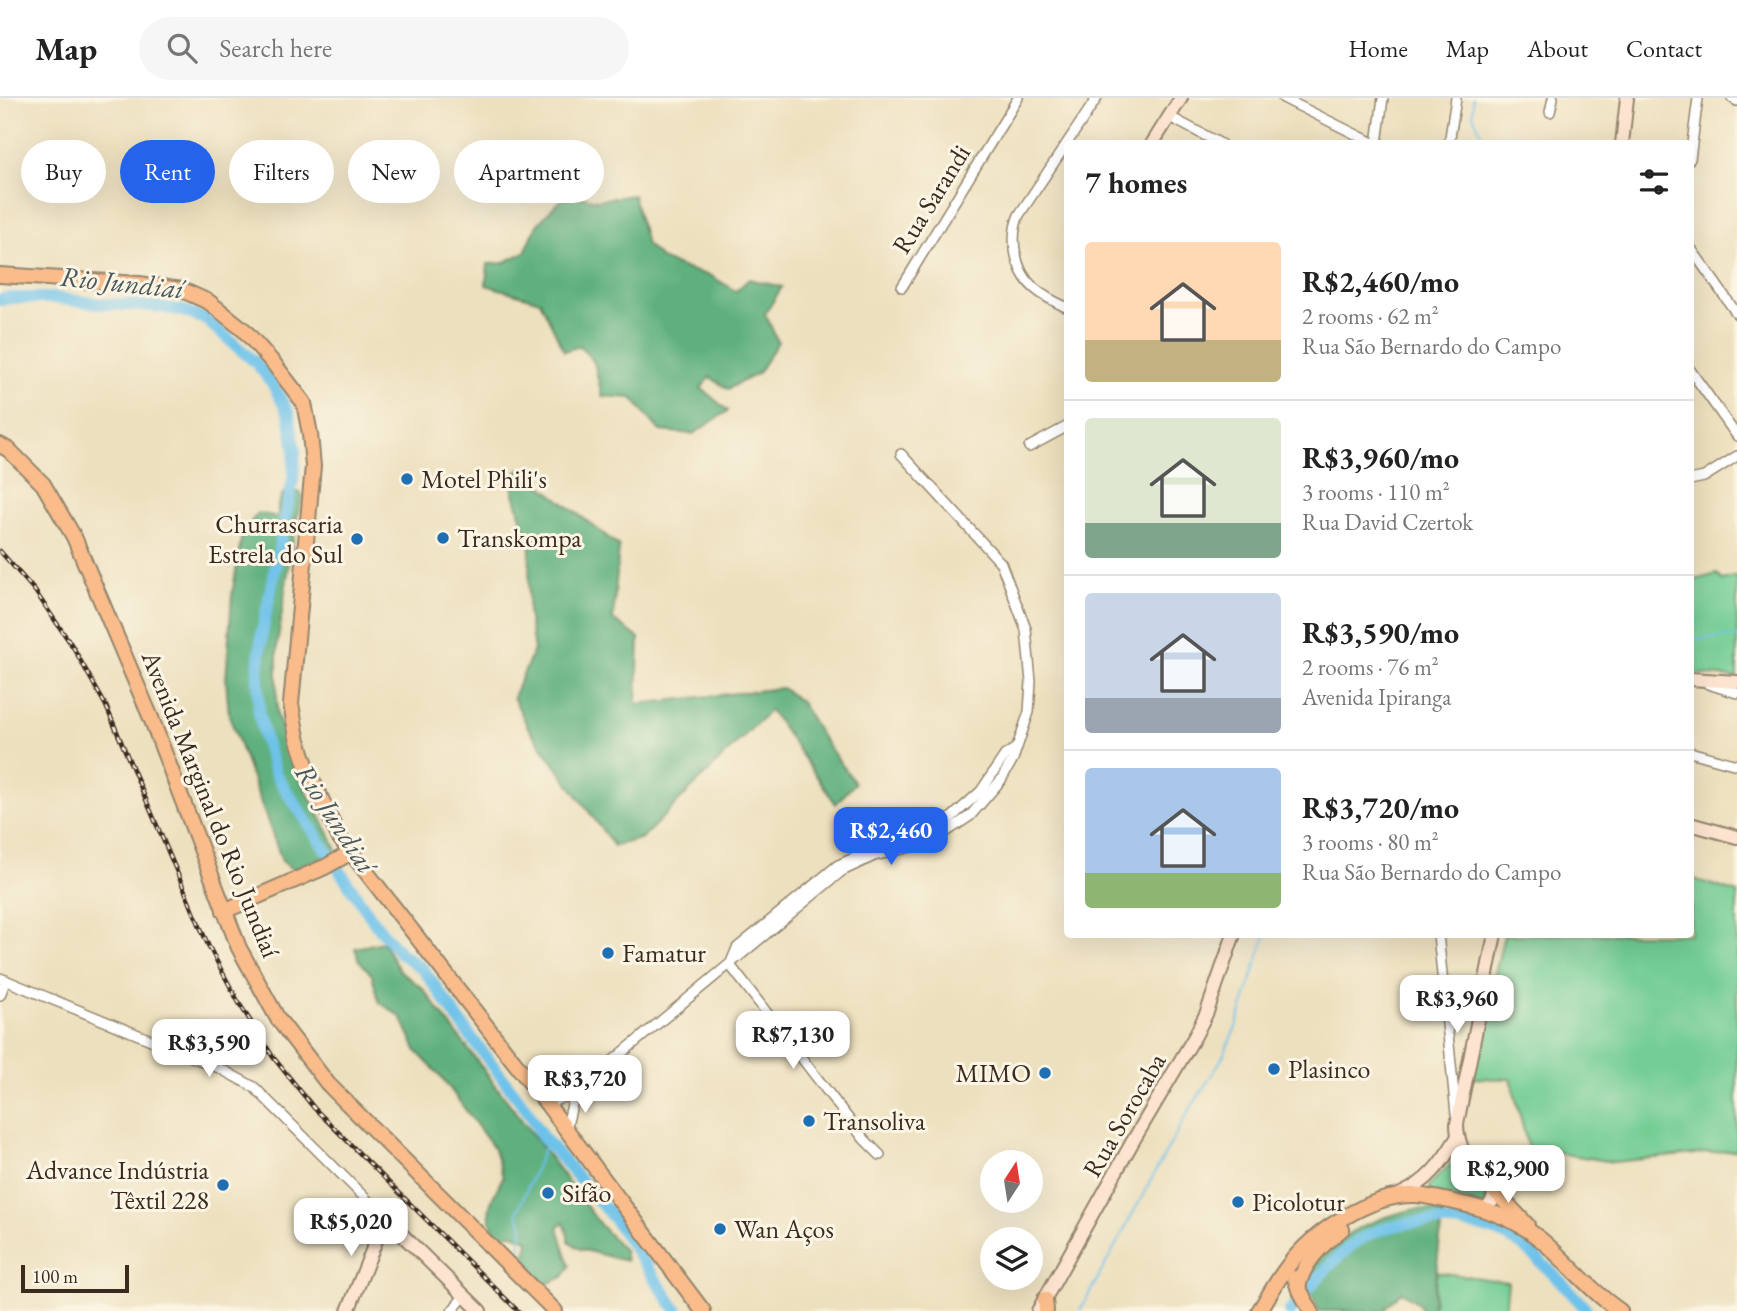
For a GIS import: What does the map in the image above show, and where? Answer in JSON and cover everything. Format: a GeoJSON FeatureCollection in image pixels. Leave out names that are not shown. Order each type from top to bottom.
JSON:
{"type":"FeatureCollection","features":[{"type":"Feature","properties":{"kind":"main road"},"geometry":{"type":"LineString","coordinates":[[1155,140],[1181,98]]}},
{"type":"Feature","properties":{"kind":"main road"},"geometry":{"type":"LineString","coordinates":[[1623,140],[1628,98]]}},
{"type":"Feature","properties":{"kind":"main road"},"geometry":{"type":"LineString","coordinates":[[0,275],[139,284],[182,290],[209,302],[244,330],[304,403],[313,466],[291,704],[297,737],[312,783],[347,855],[547,1104],[703,1311]]}},
{"type":"Feature","properties":{"kind":"main road","name":"Avenida Marginal do Rio Jundiaí"},"geometry":{"type":"LineString","coordinates":[[0,445],[9,450],[43,484],[74,537],[151,718],[239,948],[278,1018],[328,1084],[555,1311]]}},
{"type":"Feature","properties":{"kind":"main road"},"geometry":{"type":"LineString","coordinates":[[1694,679],[1737,682]]}},
{"type":"Feature","properties":{"kind":"main road"},"geometry":{"type":"LineString","coordinates":[[1694,825],[1737,837]]}},
{"type":"Feature","properties":{"kind":"main road"},"geometry":{"type":"LineString","coordinates":[[224,911],[347,855]]}},
{"type":"Feature","properties":{"kind":"main road","name":"Rua Sorocaba"},"geometry":{"type":"LineString","coordinates":[[1043,1307],[1132,1141],[1195,1036],[1207,1012],[1233,938]]}},
{"type":"Feature","properties":{"kind":"main road"},"geometry":{"type":"LineString","coordinates":[[1493,938],[1457,1124],[1457,1138],[1474,1169],[1540,1239],[1595,1292],[1620,1311]]}},
{"type":"Feature","properties":{"kind":"main road"},"geometry":{"type":"LineString","coordinates":[[1260,1311],[1288,1265],[1309,1242],[1335,1222],[1423,1182],[1440,1165],[1457,1138]]}},
{"type":"Feature","properties":{"kind":"main road"},"geometry":{"type":"LineString","coordinates":[[1304,1297],[1304,1268],[1318,1250],[1346,1225],[1380,1208],[1413,1203],[1478,1213],[1485,1210],[1492,1201],[1492,1188]]}},
{"type":"Feature","properties":{"kind":"main road"},"geometry":{"type":"LineString","coordinates":[[1395,1197],[1431,1197],[1485,1210],[1505,1218],[1540,1239]]}},
{"type":"Feature","properties":{"kind":"main road"},"geometry":{"type":"LineString","coordinates":[[348,1311],[385,1217],[473,1305]]}},
{"type":"Feature","properties":{"kind":"main road"},"geometry":{"type":"LineString","coordinates":[[1304,1297],[1296,1269],[1309,1242]]}},
{"type":"Feature","properties":{"kind":"main road"},"geometry":{"type":"LineString","coordinates":[[1260,1311],[1287,1288],[1304,1297]]}},
{"type":"Feature","properties":{"kind":"street","name":"Rua Sarandi"},"geometry":{"type":"LineString","coordinates":[[902,287],[1018,98]]}},
{"type":"Feature","properties":{"kind":"street"},"geometry":{"type":"LineString","coordinates":[[1070,140],[1097,98]]}},
{"type":"Feature","properties":{"kind":"street"},"geometry":{"type":"LineString","coordinates":[[1283,98],[1368,140]]}},
{"type":"Feature","properties":{"kind":"street"},"geometry":{"type":"LineString","coordinates":[[1377,140],[1383,98]]}},
{"type":"Feature","properties":{"kind":"street"},"geometry":{"type":"LineString","coordinates":[[1451,140],[1456,98]]}},
{"type":"Feature","properties":{"kind":"street"},"geometry":{"type":"LineString","coordinates":[[1550,112],[1553,98]]}},
{"type":"Feature","properties":{"kind":"street"},"geometry":{"type":"LineString","coordinates":[[1692,140],[1698,98]]}},
{"type":"Feature","properties":{"kind":"street"},"geometry":{"type":"LineString","coordinates":[[1732,98],[1737,101]]}},
{"type":"Feature","properties":{"kind":"street"},"geometry":{"type":"LineString","coordinates":[[1170,117],[1213,140]]}},
{"type":"Feature","properties":{"kind":"street"},"geometry":{"type":"LineString","coordinates":[[1064,149],[1016,223],[1014,244],[1017,258],[1033,287],[1064,306]]}},
{"type":"Feature","properties":{"kind":"street"},"geometry":{"type":"LineString","coordinates":[[1694,253],[1737,314]]}},
{"type":"Feature","properties":{"kind":"street"},"geometry":{"type":"LineString","coordinates":[[1694,376],[1737,436]]}},
{"type":"Feature","properties":{"kind":"street"},"geometry":{"type":"LineString","coordinates":[[1029,447],[1064,428]]}},
{"type":"Feature","properties":{"kind":"street"},"geometry":{"type":"LineString","coordinates":[[547,1104],[575,1093],[842,871],[874,856],[915,846],[946,832],[970,816],[1001,780],[1017,748],[1030,712],[1031,682],[1026,629],[1001,563],[901,454]]}},
{"type":"Feature","properties":{"kind":"street"},"geometry":{"type":"LineString","coordinates":[[1694,479],[1704,477],[1737,456]]}},
{"type":"Feature","properties":{"kind":"street"},"geometry":{"type":"LineString","coordinates":[[1694,680],[1737,693]]}},
{"type":"Feature","properties":{"kind":"street"},"geometry":{"type":"LineString","coordinates":[[1694,753],[1737,765]]}},
{"type":"Feature","properties":{"kind":"street"},"geometry":{"type":"LineString","coordinates":[[1438,938],[1457,1124]]}},
{"type":"Feature","properties":{"kind":"street"},"geometry":{"type":"LineString","coordinates":[[730,965],[864,1139],[880,1155]]}},
{"type":"Feature","properties":{"kind":"street"},"geometry":{"type":"LineString","coordinates":[[0,995],[3,979],[219,1068],[254,1087],[385,1217]]}},
{"type":"Feature","properties":{"kind":"street"},"geometry":{"type":"LineString","coordinates":[[566,1130],[575,1093]]}},
{"type":"Feature","properties":{"kind":"street"},"geometry":{"type":"LineString","coordinates":[[452,1311],[473,1305]]}},
{"type":"Feature","properties":{"kind":"green space"},"geometry":{"type":"Polygon","coordinates":[[[633,195],[646,244],[661,259],[711,276],[736,291],[749,279],[782,287],[765,314],[778,342],[758,373],[728,389],[710,377],[701,388],[728,411],[693,434],[660,431],[632,398],[602,396],[594,362],[580,346],[564,351],[540,301],[486,285],[488,264],[503,263],[525,252],[537,225],[556,204],[604,203],[604,199],[633,195]]]}},
{"type":"Feature","properties":{"kind":"green space"},"geometry":{"type":"Polygon","coordinates":[[[520,469],[619,546],[613,620],[639,638],[637,704],[782,688],[801,702],[821,736],[855,783],[836,804],[770,710],[642,838],[614,846],[529,729],[513,697],[534,650],[528,613],[530,549],[510,480],[520,469]]]}},
{"type":"Feature","properties":{"kind":"green space"},"geometry":{"type":"Polygon","coordinates":[[[284,492],[299,492],[303,496],[295,525],[277,645],[277,715],[299,777],[337,852],[293,870],[282,861],[229,715],[226,680],[232,595],[242,533],[258,513],[278,517],[278,505],[284,492]]]}},
{"type":"Feature","properties":{"kind":"green space"},"geometry":{"type":"Polygon","coordinates":[[[1717,574],[1722,580],[1737,576],[1737,678],[1694,673],[1694,580],[1717,574]]]}},
{"type":"Feature","properties":{"kind":"green space"},"geometry":{"type":"Polygon","coordinates":[[[1694,879],[1737,893],[1737,1150],[1613,1162],[1528,1148],[1511,1079],[1471,1078],[1503,938],[1694,938],[1694,879]]]}},
{"type":"Feature","properties":{"kind":"green space"},"geometry":{"type":"Polygon","coordinates":[[[383,942],[399,970],[423,989],[602,1227],[624,1250],[626,1261],[580,1249],[569,1241],[563,1222],[558,1228],[570,1266],[563,1277],[540,1287],[524,1267],[528,1240],[511,1233],[495,1237],[489,1212],[503,1177],[494,1149],[443,1079],[417,1052],[401,1017],[379,1002],[372,975],[359,960],[355,948],[383,942]]]}},
{"type":"Feature","properties":{"kind":"green space"},"geometry":{"type":"Polygon","coordinates":[[[1454,1161],[1459,1162],[1489,1194],[1484,1206],[1431,1192],[1429,1185],[1454,1161]]]}},
{"type":"Feature","properties":{"kind":"green space"},"geometry":{"type":"Polygon","coordinates":[[[1415,1209],[1443,1211],[1432,1311],[1423,1311],[1417,1302],[1401,1292],[1384,1311],[1319,1311],[1305,1281],[1324,1253],[1351,1232],[1382,1218],[1415,1209]]]}},
{"type":"Feature","properties":{"kind":"green space"},"geometry":{"type":"Polygon","coordinates":[[[1437,1272],[1508,1282],[1505,1311],[1432,1311],[1437,1272]]]}},
{"type":"Feature","properties":{"kind":"waterway"},"geometry":{"type":"LineString","coordinates":[[1473,98],[1473,115],[1484,140]]}},
{"type":"Feature","properties":{"kind":"waterway","name":"Rio Jundiaí"},"geometry":{"type":"LineString","coordinates":[[0,300],[54,298],[183,311],[205,319],[256,363],[272,383],[289,414],[295,449],[293,479],[262,633],[258,671],[259,712],[276,775],[374,922],[400,953],[423,969],[527,1110],[542,1136],[615,1220],[677,1311]]}},
{"type":"Feature","properties":{"kind":"waterway"},"geometry":{"type":"LineString","coordinates":[[1694,638],[1737,637]]}},
{"type":"Feature","properties":{"kind":"waterway"},"geometry":{"type":"LineString","coordinates":[[1080,1311],[1184,1119],[1221,1060],[1236,1027],[1265,938]]}},
{"type":"Feature","properties":{"kind":"waterway"},"geometry":{"type":"LineString","coordinates":[[520,1250],[523,1225],[517,1213],[547,1141]]}},
{"type":"Feature","properties":{"kind":"waterway","name":"Rio Jundiaí"},"geometry":{"type":"LineString","coordinates":[[1290,1311],[1314,1282],[1352,1245],[1377,1231],[1417,1222],[1459,1223],[1480,1227],[1515,1241],[1543,1264],[1588,1311]]}},
{"type":"Feature","properties":{"kind":"railway"},"geometry":{"type":"LineString","coordinates":[[0,551],[35,591],[73,647],[106,706],[208,945],[239,1003],[273,1057],[314,1108],[518,1311]]}},
{"type":"Feature","properties":{"kind":"place","name":"Motel Phili's"},"geometry":{"type":"Point","coordinates":[407,479]}},
{"type":"Feature","properties":{"kind":"place","name":"Transkompa"},"geometry":{"type":"Point","coordinates":[443,538]}},
{"type":"Feature","properties":{"kind":"place","name":"Churrascaria Estrela do Sul"},"geometry":{"type":"Point","coordinates":[357,539]}},
{"type":"Feature","properties":{"kind":"place","name":"Famatur"},"geometry":{"type":"Point","coordinates":[608,953]}},
{"type":"Feature","properties":{"kind":"place","name":"Plasinco"},"geometry":{"type":"Point","coordinates":[1274,1069]}},
{"type":"Feature","properties":{"kind":"place","name":"MIMO"},"geometry":{"type":"Point","coordinates":[1045,1073]}},
{"type":"Feature","properties":{"kind":"place","name":"Transoliva"},"geometry":{"type":"Point","coordinates":[809,1121]}},
{"type":"Feature","properties":{"kind":"place","name":"Advance Indústria Têxtil 228"},"geometry":{"type":"Point","coordinates":[223,1185]}},
{"type":"Feature","properties":{"kind":"place","name":"Sifão"},"geometry":{"type":"Point","coordinates":[548,1193]}},
{"type":"Feature","properties":{"kind":"place","name":"Picolotur"},"geometry":{"type":"Point","coordinates":[1238,1202]}},
{"type":"Feature","properties":{"kind":"place","name":"Wan Aços"},"geometry":{"type":"Point","coordinates":[720,1229]}}]}
